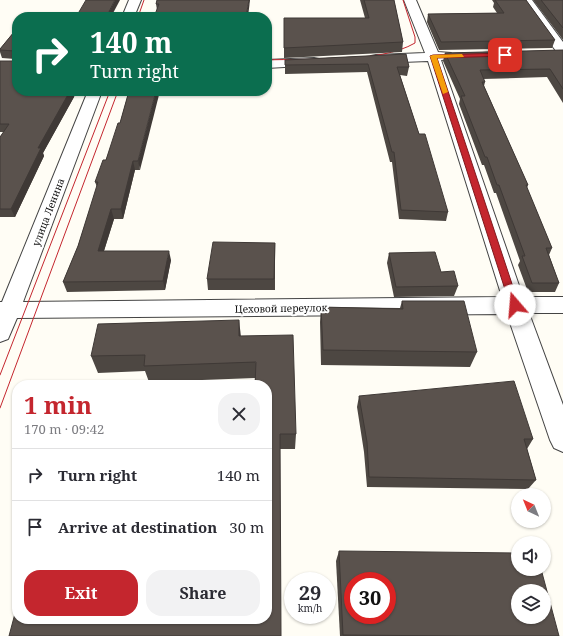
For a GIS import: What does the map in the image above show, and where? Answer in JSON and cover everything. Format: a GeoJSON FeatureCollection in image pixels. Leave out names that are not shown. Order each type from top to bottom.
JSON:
{"type":"FeatureCollection","features":[{"type":"Feature","properties":{"kind":"street"},"geometry":{"type":"LineString","coordinates":[[130,12],[135,0]]}},
{"type":"Feature","properties":{"kind":"street"},"geometry":{"type":"LineString","coordinates":[[410,0],[433,56],[515,305],[563,440]]}},
{"type":"Feature","properties":{"kind":"street"},"geometry":{"type":"LineString","coordinates":[[526,0],[563,52],[548,54]]}},
{"type":"Feature","properties":{"kind":"street"},"geometry":{"type":"LineString","coordinates":[[362,60],[456,56]]}},
{"type":"Feature","properties":{"kind":"street"},"geometry":{"type":"LineString","coordinates":[[272,64],[330,61]]}},
{"type":"Feature","properties":{"kind":"street","name":"улица Ленина"},"geometry":{"type":"LineString","coordinates":[[0,333],[5,310],[93,96]]}},
{"type":"Feature","properties":{"kind":"street","name":"Цеховой переулок"},"geometry":{"type":"LineString","coordinates":[[5,310],[563,305]]}},
{"type":"Feature","properties":{"kind":"building"},"geometry":{"type":"Polygon","coordinates":[[[86,0],[115,0],[109,12],[79,12],[86,0]]]}},
{"type":"Feature","properties":{"kind":"building"},"geometry":{"type":"Polygon","coordinates":[[[157,0],[249,0],[247,12],[156,12],[159,4],[156,4],[157,0]]]}},
{"type":"Feature","properties":{"kind":"building"},"geometry":{"type":"Polygon","coordinates":[[[364,0],[394,0],[403,42],[284,48],[284,18],[369,18],[364,0]]]}},
{"type":"Feature","properties":{"kind":"building"},"geometry":{"type":"Polygon","coordinates":[[[495,0],[526,0],[555,40],[441,42],[428,14],[504,13],[495,0]]]}},
{"type":"Feature","properties":{"kind":"building"},"geometry":{"type":"Polygon","coordinates":[[[541,0],[563,0],[563,28],[541,0]]]}},
{"type":"Feature","properties":{"kind":"building"},"geometry":{"type":"Polygon","coordinates":[[[12,34],[12,51],[0,49],[12,34]]]}},
{"type":"Feature","properties":{"kind":"building"},"geometry":{"type":"Polygon","coordinates":[[[563,50],[563,89],[550,69],[480,70],[485,82],[482,82],[528,185],[526,185],[552,248],[546,248],[559,283],[532,283],[522,256],[525,256],[499,185],[497,185],[487,157],[485,157],[461,96],[465,96],[445,53],[563,50]]]}},
{"type":"Feature","properties":{"kind":"building"},"geometry":{"type":"Polygon","coordinates":[[[406,54],[409,67],[397,67],[419,134],[425,134],[448,212],[401,210],[394,152],[392,152],[368,64],[285,65],[285,60],[406,54]]]}},
{"type":"Feature","properties":{"kind":"building"},"geometry":{"type":"Polygon","coordinates":[[[0,61],[12,61],[12,96],[67,96],[38,148],[41,148],[11,209],[0,209],[0,137],[9,124],[0,124],[0,61]]]}},
{"type":"Feature","properties":{"kind":"building"},"geometry":{"type":"Polygon","coordinates":[[[128,96],[155,96],[138,161],[133,161],[121,209],[111,209],[98,251],[169,251],[163,281],[63,282],[78,246],[98,182],[95,182],[103,160],[106,160],[118,123],[120,123],[128,96]]]}},
{"type":"Feature","properties":{"kind":"building"},"geometry":{"type":"Polygon","coordinates":[[[213,242],[275,243],[274,279],[207,279],[213,242]]]}},
{"type":"Feature","properties":{"kind":"building"},"geometry":{"type":"Polygon","coordinates":[[[435,252],[441,272],[454,271],[458,286],[396,287],[389,253],[435,252]]]}},
{"type":"Feature","properties":{"kind":"building"},"geometry":{"type":"Polygon","coordinates":[[[402,301],[464,301],[477,352],[323,350],[321,307],[403,309],[402,301]]]}},
{"type":"Feature","properties":{"kind":"building"},"geometry":{"type":"Polygon","coordinates":[[[239,320],[239,336],[293,335],[296,434],[280,434],[281,636],[9,636],[12,624],[272,624],[272,380],[255,380],[256,362],[144,366],[145,355],[91,356],[98,324],[239,320]]]}},
{"type":"Feature","properties":{"kind":"building"},"geometry":{"type":"Polygon","coordinates":[[[514,381],[533,439],[524,439],[536,480],[369,477],[367,442],[359,396],[514,381]]]}},
{"type":"Feature","properties":{"kind":"building"},"geometry":{"type":"Polygon","coordinates":[[[339,551],[511,553],[511,576],[543,576],[545,584],[511,584],[511,624],[551,624],[551,606],[559,636],[343,635],[339,551]]]}},
{"type":"Feature","properties":{"kind":"tram line"},"geometry":{"type":"LineString","coordinates":[[140,12],[144,0]]}},
{"type":"Feature","properties":{"kind":"tram line"},"geometry":{"type":"LineString","coordinates":[[272,60],[343,59],[383,54],[400,50],[415,43],[415,37],[403,0]]}},
{"type":"Feature","properties":{"kind":"tram line"},"geometry":{"type":"LineString","coordinates":[[0,375],[108,96]]}},
{"type":"Feature","properties":{"kind":"tram line"},"geometry":{"type":"LineString","coordinates":[[0,408],[116,96]]}},
{"type":"Feature","properties":{"kind":"slow traffic"},"geometry":{"type":"LineString","coordinates":[[445,92],[433,56],[462,56]]}},
{"type":"Feature","properties":{"kind":"route"},"geometry":{"type":"LineString","coordinates":[[505,55],[433,56],[515,305]]}}]}
